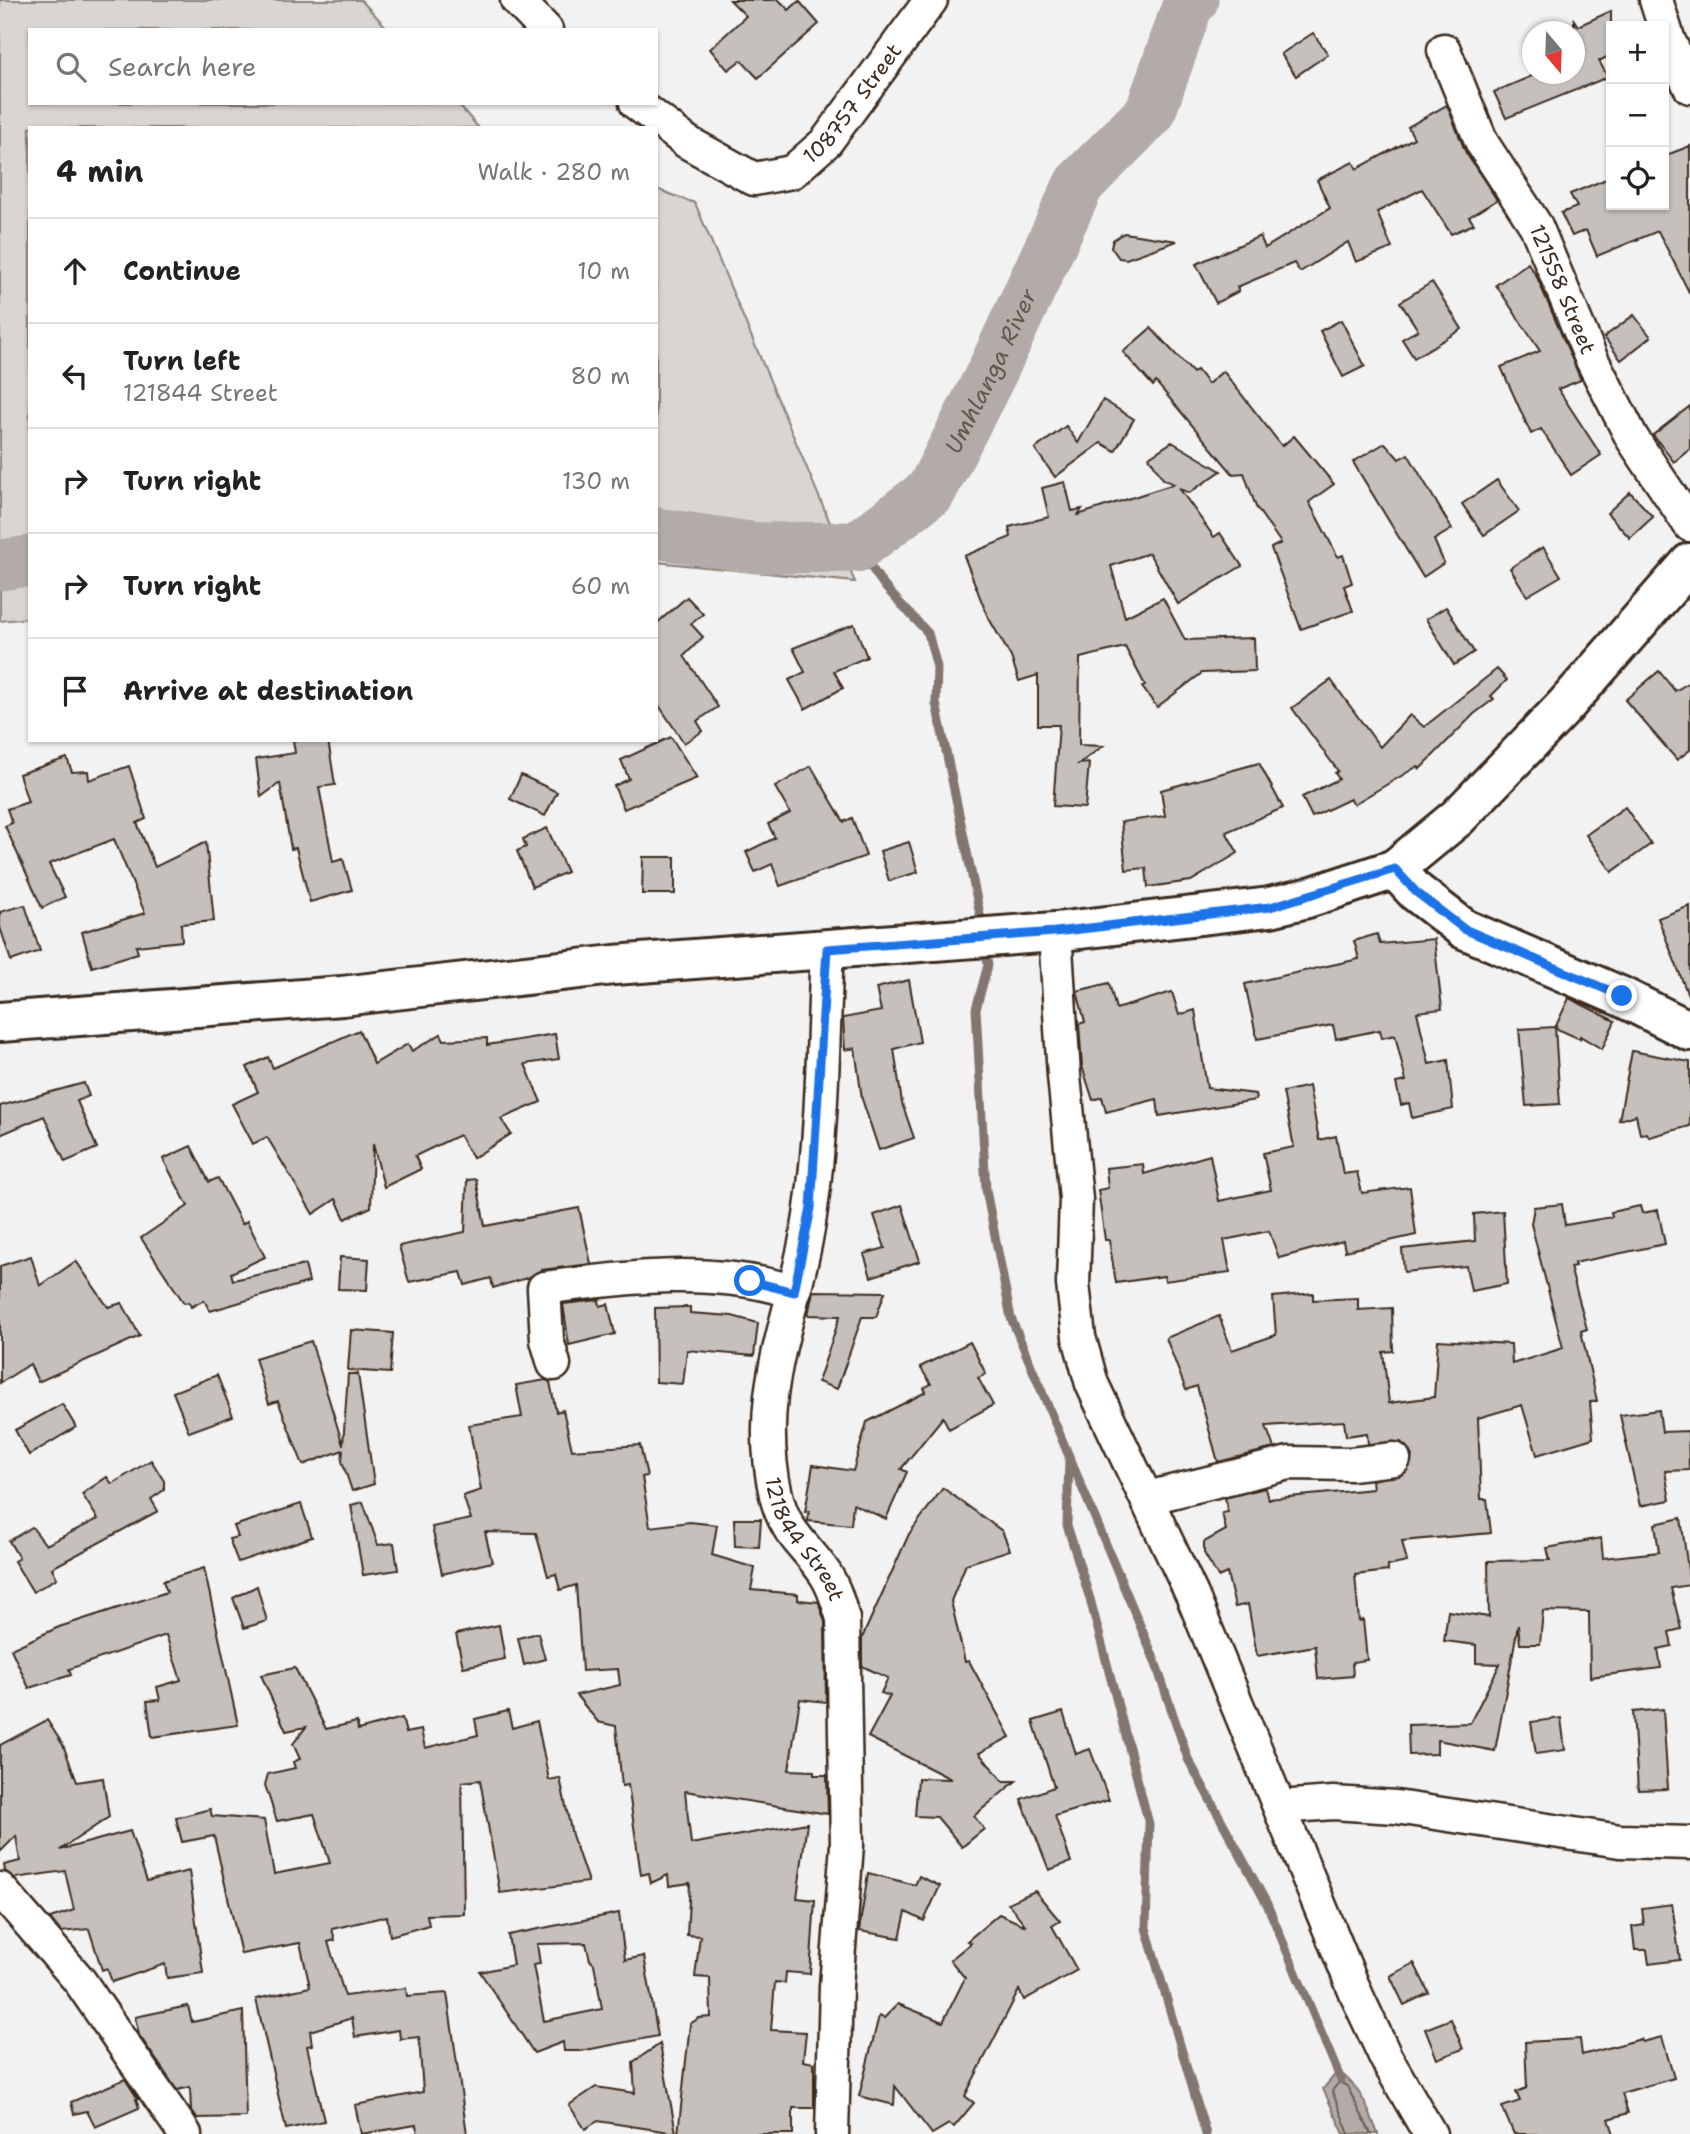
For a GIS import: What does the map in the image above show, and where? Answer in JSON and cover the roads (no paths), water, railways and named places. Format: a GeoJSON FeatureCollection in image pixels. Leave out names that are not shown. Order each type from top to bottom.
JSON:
{"type":"FeatureCollection","features":[{"type":"Feature","properties":{"kind":"street"},"geometry":{"type":"LineString","coordinates":[[517,0],[544,28]]}},
{"type":"Feature","properties":{"kind":"street","name":"108757 Street"},"geometry":{"type":"LineString","coordinates":[[639,105],[687,142],[754,179],[792,172],[826,142],[931,0]]}},
{"type":"Feature","properties":{"kind":"street"},"geometry":{"type":"LineString","coordinates":[[1656,0],[1669,41],[1690,87]]}},
{"type":"Feature","properties":{"kind":"street","name":"121558 Street"},"geometry":{"type":"LineString","coordinates":[[1444,50],[1482,143],[1536,226],[1591,358],[1632,438],[1690,525]]}},
{"type":"Feature","properties":{"kind":"street"},"geometry":{"type":"LineString","coordinates":[[0,1022],[342,996],[614,965],[937,943],[1270,907],[1395,869],[1458,817],[1555,716],[1690,563]]}},
{"type":"Feature","properties":{"kind":"street"},"geometry":{"type":"LineString","coordinates":[[1395,869],[1416,892],[1464,929],[1622,996],[1690,1031]]}},
{"type":"Feature","properties":{"kind":"street"},"geometry":{"type":"LineString","coordinates":[[1042,933],[1064,1076],[1076,1199],[1073,1284],[1079,1337],[1092,1384],[1219,1657],[1357,1996],[1386,2058],[1430,2134]]}},
{"type":"Feature","properties":{"kind":"street","name":"121844 Street"},"geometry":{"type":"LineString","coordinates":[[827,949],[811,1208],[794,1292],[779,1341],[770,1392],[769,1446],[776,1496],[791,1534],[824,1572],[835,1591],[843,1619],[848,1845],[836,1986],[832,2134]]}},
{"type":"Feature","properties":{"kind":"street"},"geometry":{"type":"LineString","coordinates":[[554,1364],[547,1340],[544,1288],[681,1276],[725,1277],[770,1284],[794,1292]]}},
{"type":"Feature","properties":{"kind":"street"},"geometry":{"type":"LineString","coordinates":[[1147,1498],[1289,1463],[1351,1464],[1394,1459]]}},
{"type":"Feature","properties":{"kind":"street"},"geometry":{"type":"LineString","coordinates":[[1280,1807],[1334,1803],[1396,1807],[1620,1841],[1690,1843]]}},
{"type":"Feature","properties":{"kind":"street"},"geometry":{"type":"LineString","coordinates":[[0,1889],[79,1980],[184,2134]]}},
{"type":"Feature","properties":{"kind":"water"},"geometry":{"type":"Polygon","coordinates":[[[1338,2071],[1358,2091],[1378,2134],[1344,2134],[1323,2089],[1338,2071]]]}},
{"type":"Feature","properties":{"kind":"waterway","name":"Umhlanga River"},"geometry":{"type":"LineString","coordinates":[[658,533],[756,548],[857,547],[931,491],[992,372],[1079,184],[1150,113],[1187,7],[1193,0]]}},
{"type":"Feature","properties":{"kind":"waterway"},"geometry":{"type":"LineString","coordinates":[[857,547],[885,587],[928,633],[937,667],[936,703],[983,929]]}},
{"type":"Feature","properties":{"kind":"waterway","name":"Umhlanga River"},"geometry":{"type":"LineString","coordinates":[[0,565],[28,561]]}},
{"type":"Feature","properties":{"kind":"waterway"},"geometry":{"type":"LineString","coordinates":[[985,947],[988,965],[976,1009],[986,1190],[1011,1318],[1155,1661],[1188,1759],[1267,1904],[1341,2080]]}},
{"type":"Feature","properties":{"kind":"waterway"},"geometry":{"type":"LineString","coordinates":[[1069,1459],[1067,1525],[1090,1599],[1149,1824],[1146,1928],[1206,2134]]}}]}
